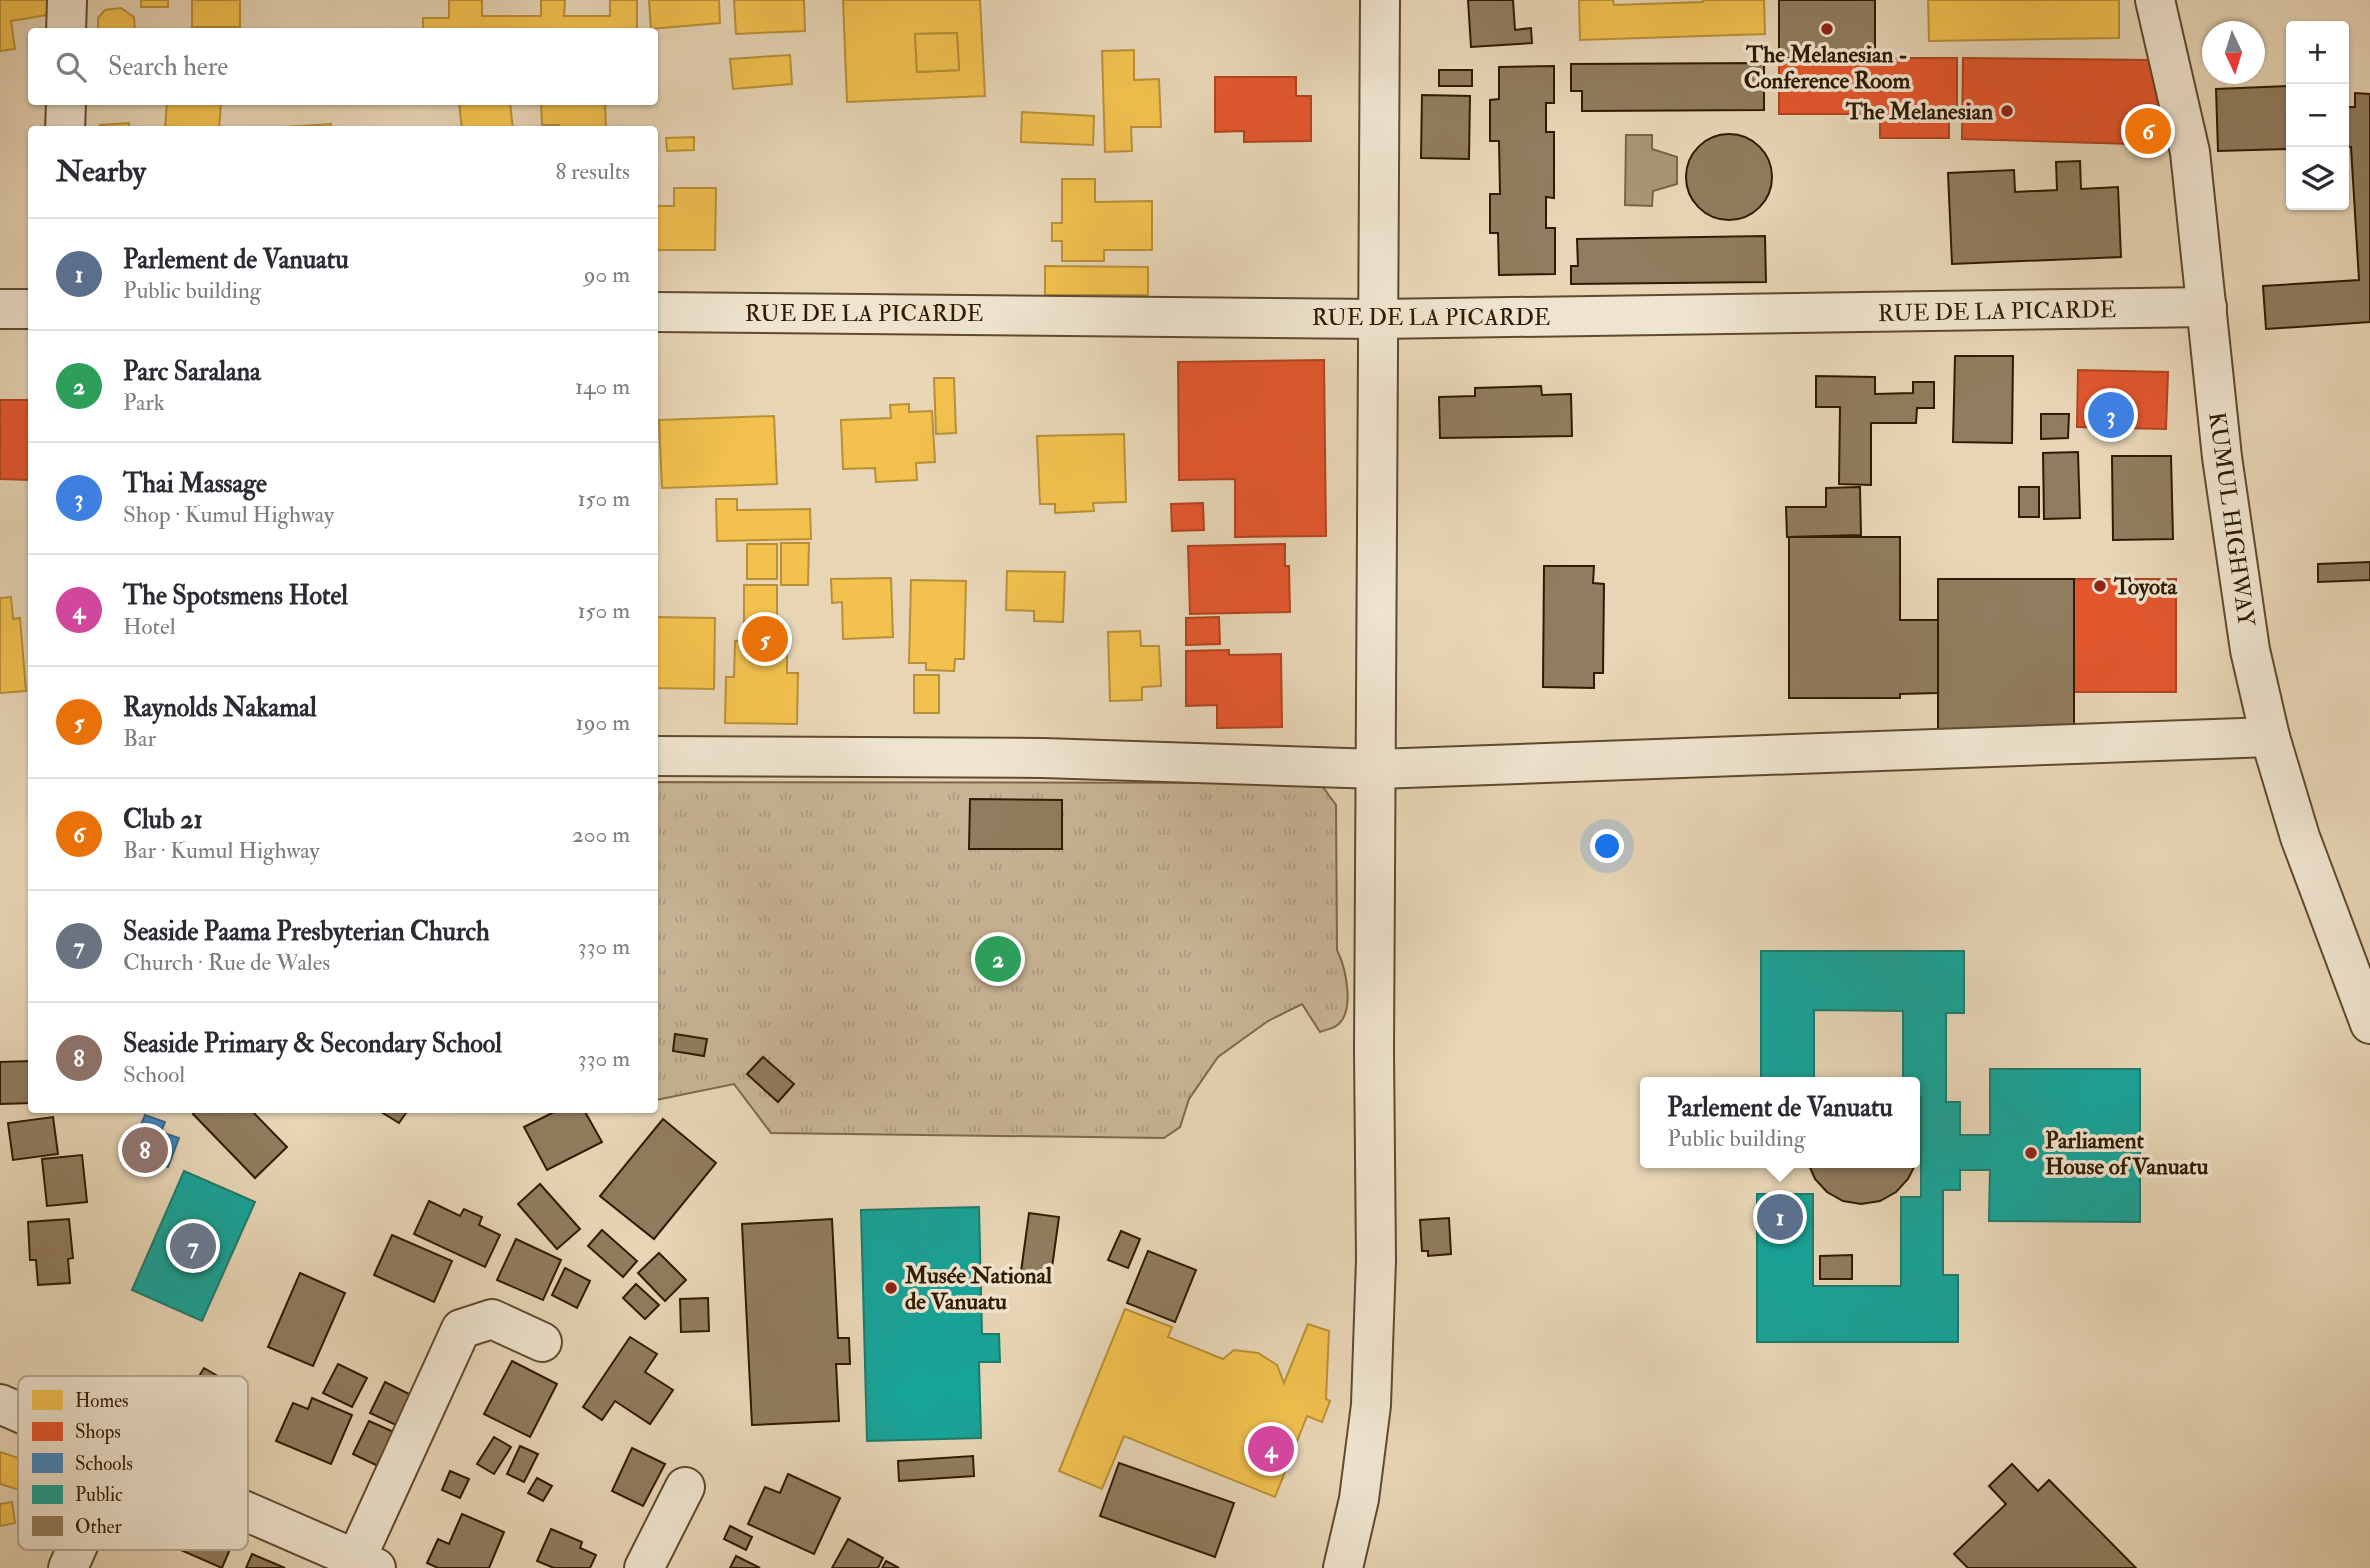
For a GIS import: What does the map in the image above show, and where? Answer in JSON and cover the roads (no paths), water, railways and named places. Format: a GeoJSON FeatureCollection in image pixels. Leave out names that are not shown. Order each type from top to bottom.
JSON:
{"type":"FeatureCollection","features":[{"type":"Feature","properties":{"kind":"street"},"geometry":{"type":"LineString","coordinates":[[66,28],[67,0]]}},
{"type":"Feature","properties":{"kind":"street"},"geometry":{"type":"LineString","coordinates":[[1343,1568],[1359,1499],[1371,1405],[1376,1260],[1374,1051],[1380,0]]}},
{"type":"Feature","properties":{"kind":"street","name":"KUMUL HIGHWAY"},"geometry":{"type":"LineString","coordinates":[[2155,0],[2190,152],[2222,457],[2248,638],[2270,737],[2300,837],[2370,1024]]}},
{"type":"Feature","properties":{"kind":"street"},"geometry":{"type":"LineString","coordinates":[[65,105],[65,126]]}},
{"type":"Feature","properties":{"kind":"street","name":"RUE DE LA PICARDE"},"geometry":{"type":"LineString","coordinates":[[658,312],[1378,319],[2207,307]]}},
{"type":"Feature","properties":{"kind":"street"},"geometry":{"type":"LineString","coordinates":[[0,309],[28,309]]}},
{"type":"Feature","properties":{"kind":"street"},"geometry":{"type":"LineString","coordinates":[[658,756],[1043,758],[1377,769],[2270,737]]}},
{"type":"Feature","properties":{"kind":"street"},"geometry":{"type":"LineString","coordinates":[[248,1513],[366,1564],[461,1329],[492,1319],[542,1342]]}},
{"type":"Feature","properties":{"kind":"street"},"geometry":{"type":"LineString","coordinates":[[0,1404],[18,1412]]}},
{"type":"Feature","properties":{"kind":"street"},"geometry":{"type":"LineString","coordinates":[[644,1568],[685,1487]]}},
{"type":"Feature","properties":{"kind":"street"},"geometry":{"type":"LineString","coordinates":[[68,1568],[76,1550]]}},
{"type":"Feature","properties":{"kind":"place","name":"The Melanesian - Conference Room"},"geometry":{"type":"Point","coordinates":[1827,29]}},
{"type":"Feature","properties":{"kind":"place","name":"The Melanesian"},"geometry":{"type":"Point","coordinates":[2007,111]}},
{"type":"Feature","properties":{"kind":"place","name":"Club 21"},"geometry":{"type":"Point","coordinates":[2148,131]}},
{"type":"Feature","properties":{"kind":"place","name":"Thai Massage"},"geometry":{"type":"Point","coordinates":[2111,415]}},
{"type":"Feature","properties":{"kind":"place","name":"Toyota"},"geometry":{"type":"Point","coordinates":[2100,586]}},
{"type":"Feature","properties":{"kind":"place","name":"Raynolds Nakamal"},"geometry":{"type":"Point","coordinates":[765,639]}},
{"type":"Feature","properties":{"kind":"place","name":"Parc Saralana"},"geometry":{"type":"Point","coordinates":[998,959]}},
{"type":"Feature","properties":{"kind":"place","name":"Seaside Primary & Secondary School"},"geometry":{"type":"Point","coordinates":[145,1150]}},
{"type":"Feature","properties":{"kind":"place","name":"Parliament House of Vanuatu"},"geometry":{"type":"Point","coordinates":[2031,1153]}},
{"type":"Feature","properties":{"kind":"place","name":"Parlement de Vanuatu"},"geometry":{"type":"Point","coordinates":[1780,1217]}},
{"type":"Feature","properties":{"kind":"place","name":"Seaside Paama Presbyterian Church"},"geometry":{"type":"Point","coordinates":[193,1246]}},
{"type":"Feature","properties":{"kind":"place","name":"Musée National de Vanuatu"},"geometry":{"type":"Point","coordinates":[891,1288]}},
{"type":"Feature","properties":{"kind":"place","name":"The Spotsmens Hotel"},"geometry":{"type":"Point","coordinates":[1271,1449]}}]}
